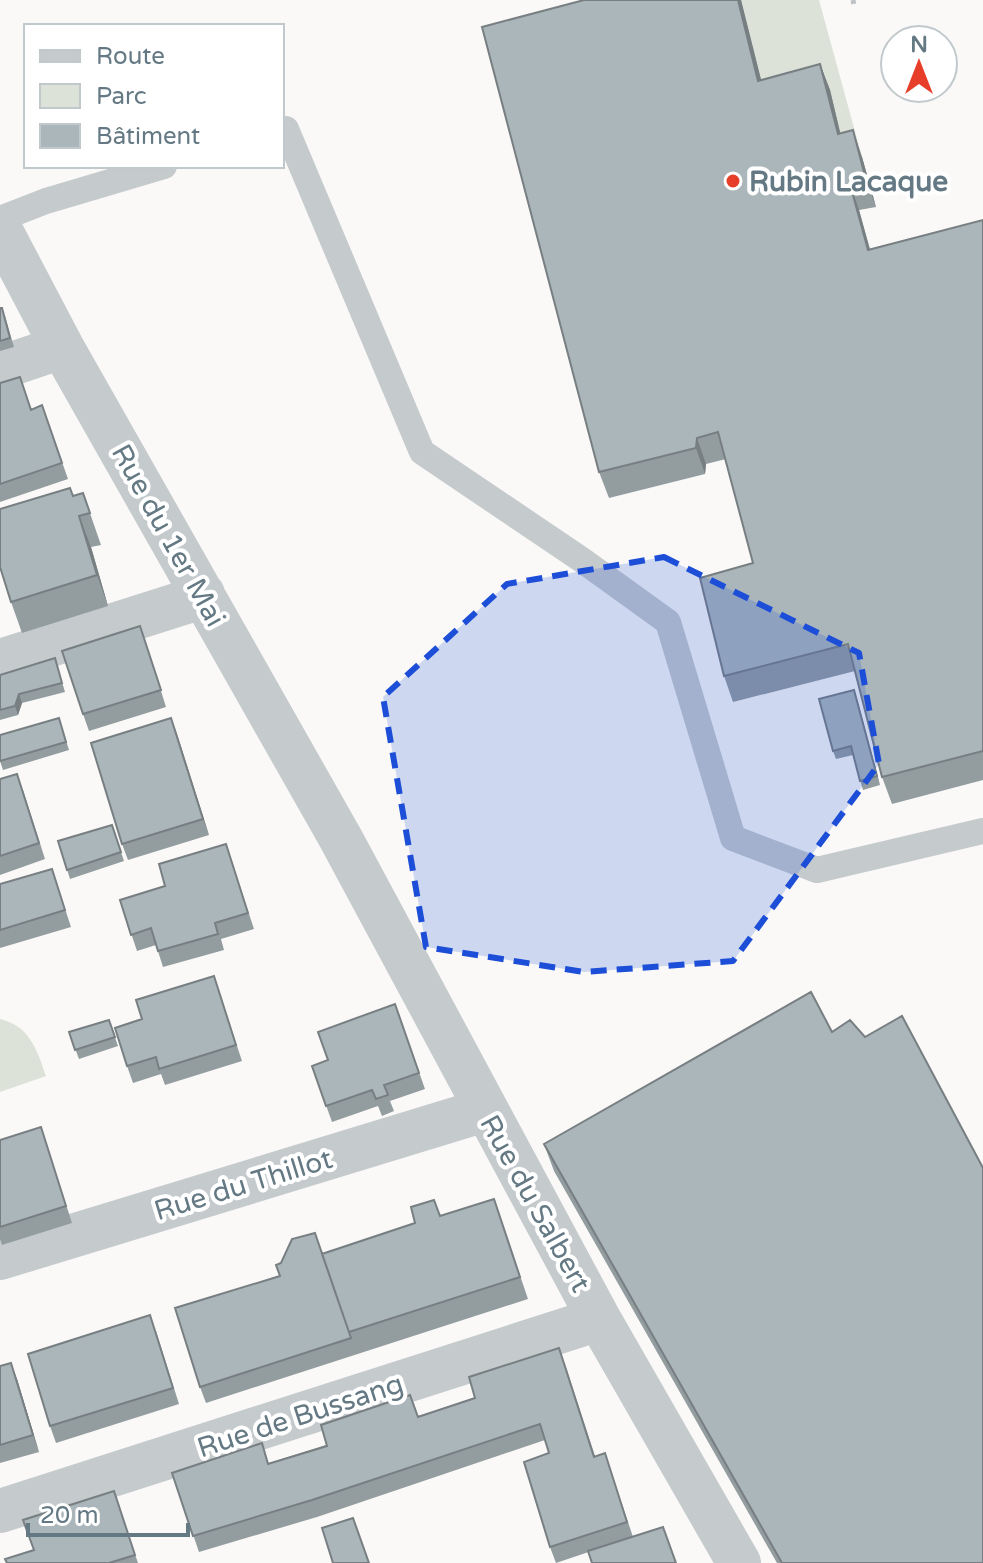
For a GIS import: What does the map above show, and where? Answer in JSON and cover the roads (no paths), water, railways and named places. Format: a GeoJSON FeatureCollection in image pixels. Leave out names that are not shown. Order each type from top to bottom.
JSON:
{"type":"FeatureCollection","features":[{"type":"Feature","properties":{"kind":"street","name":"Rue du 1er Mai"},"geometry":{"type":"LineString","coordinates":[[0,229],[62,347],[341,839]]}},
{"type":"Feature","properties":{"kind":"street"},"geometry":{"type":"LineString","coordinates":[[0,368],[62,347]]}},
{"type":"Feature","properties":{"kind":"street"},"geometry":{"type":"LineString","coordinates":[[0,661],[203,594]]}},
{"type":"Feature","properties":{"kind":"street","name":"Rue du Salbert"},"geometry":{"type":"LineString","coordinates":[[341,839],[599,1319],[739,1563]]}},
{"type":"Feature","properties":{"kind":"street","name":"Rue du Thillot"},"geometry":{"type":"LineString","coordinates":[[0,1258],[485,1110]]}},
{"type":"Feature","properties":{"kind":"street","name":"Rue de Bussang"},"geometry":{"type":"LineString","coordinates":[[0,1511],[599,1319]]}},
{"type":"Feature","properties":{"kind":"lane"},"geometry":{"type":"LineString","coordinates":[[284,130],[422,452],[668,622],[733,838],[817,870],[983,831]]}},
{"type":"Feature","properties":{"kind":"lane"},"geometry":{"type":"LineString","coordinates":[[0,219],[46,201],[157,168]]}},
{"type":"Feature","properties":{"kind":"place","name":"Rubin Lacaque"},"geometry":{"type":"Point","coordinates":[733,181]}}]}
